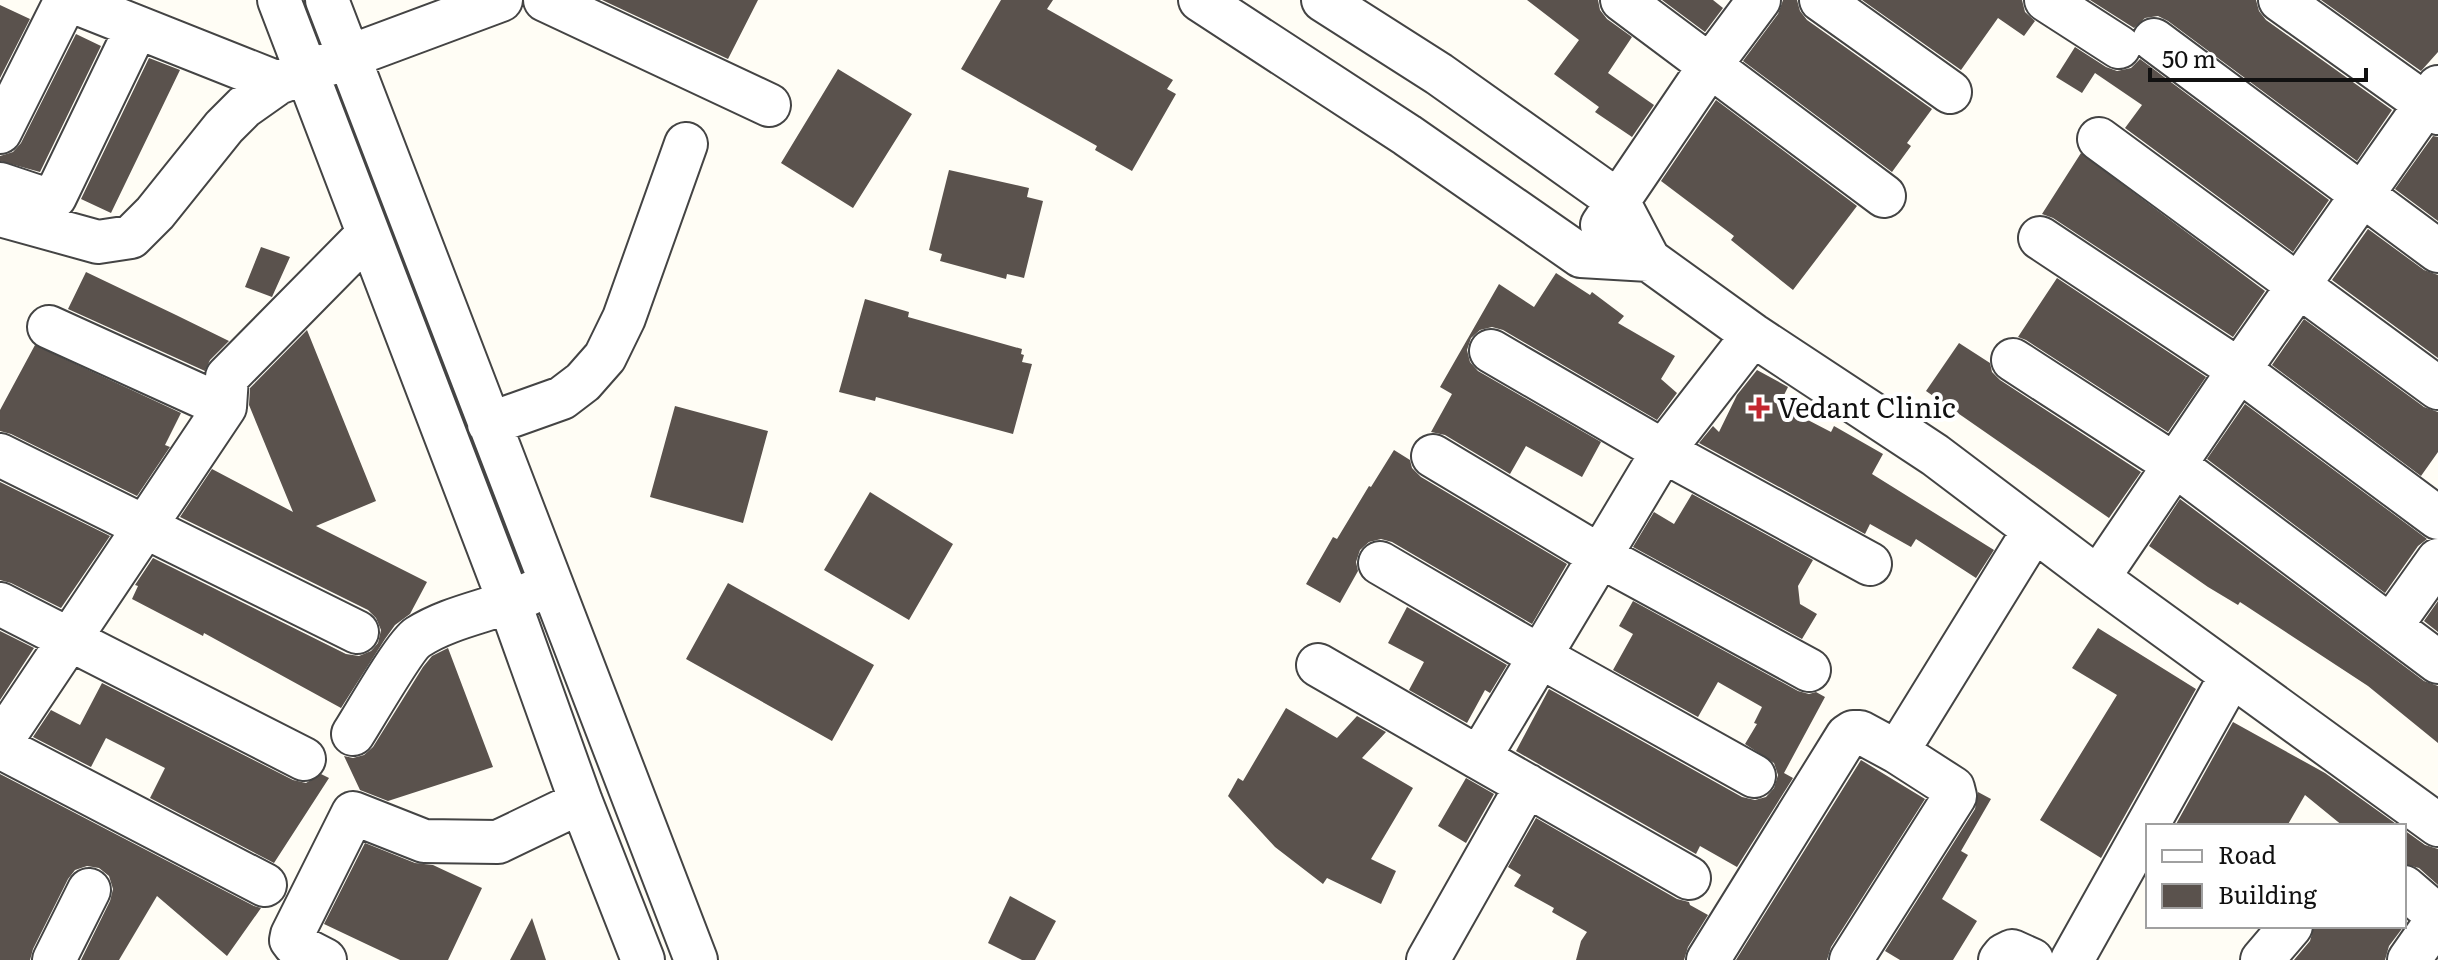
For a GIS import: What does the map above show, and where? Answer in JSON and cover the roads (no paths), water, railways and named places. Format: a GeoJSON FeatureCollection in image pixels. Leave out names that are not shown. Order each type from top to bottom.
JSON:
{"type":"FeatureCollection","features":[{"type":"Feature","properties":{"kind":"street"},"geometry":{"type":"LineString","coordinates":[[279,0],[293,79],[368,234],[643,960]]}},
{"type":"Feature","properties":{"kind":"street"},"geometry":{"type":"LineString","coordinates":[[327,0],[696,960]]}},
{"type":"Feature","properties":{"kind":"street"},"geometry":{"type":"LineString","coordinates":[[0,215],[98,242],[131,237],[244,107],[293,79],[501,0]]}},
{"type":"Feature","properties":{"kind":"street"},"geometry":{"type":"LineString","coordinates":[[545,0],[769,105]]}},
{"type":"Feature","properties":{"kind":"street"},"geometry":{"type":"LineString","coordinates":[[1200,0],[1407,135],[1581,256],[1649,260]]}},
{"type":"Feature","properties":{"kind":"street"},"geometry":{"type":"LineString","coordinates":[[1323,0],[1439,74],[1618,201],[1649,260],[1753,335],[1935,455],[2231,676],[2438,825]]}},
{"type":"Feature","properties":{"kind":"street"},"geometry":{"type":"LineString","coordinates":[[1622,0],[1884,196]]}},
{"type":"Feature","properties":{"kind":"street"},"geometry":{"type":"LineString","coordinates":[[1581,256],[1709,67],[1759,0]]}},
{"type":"Feature","properties":{"kind":"street"},"geometry":{"type":"LineString","coordinates":[[1821,0],[1950,92]]}},
{"type":"Feature","properties":{"kind":"street"},"geometry":{"type":"LineString","coordinates":[[2046,0],[2137,44],[2361,195],[2438,251]]}},
{"type":"Feature","properties":{"kind":"street"},"geometry":{"type":"LineString","coordinates":[[2098,578],[2361,195],[2434,102],[2280,0]]}},
{"type":"Feature","properties":{"kind":"street"},"geometry":{"type":"LineString","coordinates":[[0,132],[76,1],[137,27],[293,79]]}},
{"type":"Feature","properties":{"kind":"street"},"geometry":{"type":"LineString","coordinates":[[0,184],[48,200],[55,197],[137,27]]}},
{"type":"Feature","properties":{"kind":"street"},"geometry":{"type":"LineString","coordinates":[[2099,139],[2438,388]]}},
{"type":"Feature","properties":{"kind":"street"},"geometry":{"type":"LineString","coordinates":[[489,424],[562,398],[583,382],[605,357],[624,318],[686,144]]}},
{"type":"Feature","properties":{"kind":"street"},"geometry":{"type":"LineString","coordinates":[[265,885],[0,745],[68,638],[225,407],[227,377],[368,234]]}},
{"type":"Feature","properties":{"kind":"street"},"geometry":{"type":"LineString","coordinates":[[2040,238],[2239,370],[2438,518]]}},
{"type":"Feature","properties":{"kind":"street"},"geometry":{"type":"LineString","coordinates":[[49,327],[225,407]]}},
{"type":"Feature","properties":{"kind":"street"},"geometry":{"type":"LineString","coordinates":[[1479,758],[1663,451],[1753,335]]}},
{"type":"Feature","properties":{"kind":"street"},"geometry":{"type":"LineString","coordinates":[[1491,351],[1663,451],[1870,564]]}},
{"type":"Feature","properties":{"kind":"street"},"geometry":{"type":"LineString","coordinates":[[2013,360],[2175,465],[2438,662]]}},
{"type":"Feature","properties":{"kind":"street"},"geometry":{"type":"LineString","coordinates":[[0,455],[357,632]]}},
{"type":"Feature","properties":{"kind":"street"},"geometry":{"type":"LineString","coordinates":[[1433,456],[1600,556],[1809,670]]}},
{"type":"Feature","properties":{"kind":"street"},"geometry":{"type":"LineString","coordinates":[[1897,752],[2034,530]]}},
{"type":"Feature","properties":{"kind":"street"},"geometry":{"type":"LineString","coordinates":[[2391,626],[2438,560]]}},
{"type":"Feature","properties":{"kind":"street"},"geometry":{"type":"LineString","coordinates":[[1380,563],[1754,776]]}},
{"type":"Feature","properties":{"kind":"street"},"geometry":{"type":"LineString","coordinates":[[353,734],[415,638],[443,625],[510,604],[553,583]]}},
{"type":"Feature","properties":{"kind":"street"},"geometry":{"type":"LineString","coordinates":[[0,604],[304,759]]}},
{"type":"Feature","properties":{"kind":"street"},"geometry":{"type":"LineString","coordinates":[[1318,665],[1689,878]]}},
{"type":"Feature","properties":{"kind":"street"},"geometry":{"type":"LineString","coordinates":[[2148,824],[2231,676]]}},
{"type":"Feature","properties":{"kind":"street"},"geometry":{"type":"LineString","coordinates":[[1708,960],[1847,736],[1860,732],[1953,788],[1955,796],[1851,960]]}},
{"type":"Feature","properties":{"kind":"street"},"geometry":{"type":"LineString","coordinates":[[1428,960],[1527,785]]}},
{"type":"Feature","properties":{"kind":"street"},"geometry":{"type":"LineString","coordinates":[[325,960],[291,940],[353,813],[424,841],[498,842],[581,802]]}},
{"type":"Feature","properties":{"kind":"street"},"geometry":{"type":"LineString","coordinates":[[2072,960],[2146,828]]}},
{"type":"Feature","properties":{"kind":"street"},"geometry":{"type":"LineString","coordinates":[[2406,889],[2432,911],[2437,920],[2409,960]]}},
{"type":"Feature","properties":{"kind":"street"},"geometry":{"type":"LineString","coordinates":[[54,960],[89,890]]}},
{"type":"Feature","properties":{"kind":"street"},"geometry":{"type":"LineString","coordinates":[[2262,960],[2289,928]]}},
{"type":"Feature","properties":{"kind":"street"},"geometry":{"type":"LineString","coordinates":[[2000,960],[2012,951],[2032,960]]}},
{"type":"Feature","properties":{"kind":"place","name":"Vedant Clinic"},"geometry":{"type":"Point","coordinates":[1759,408]}}]}
